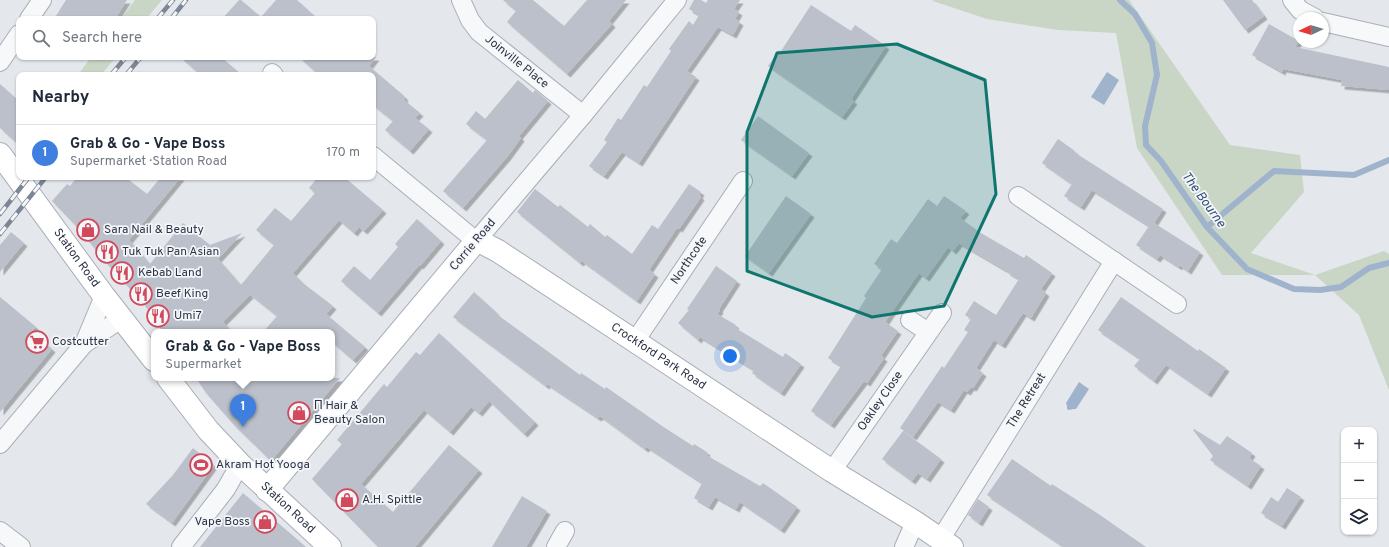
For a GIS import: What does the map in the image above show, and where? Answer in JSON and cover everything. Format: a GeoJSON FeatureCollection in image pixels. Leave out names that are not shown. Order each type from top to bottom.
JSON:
{"type":"FeatureCollection","features":[{"type":"Feature","properties":{"kind":"street"},"geometry":{"type":"LineString","coordinates":[[31,16],[42,0]]}},
{"type":"Feature","properties":{"kind":"street","name":"Joinville Place"},"geometry":{"type":"LineString","coordinates":[[461,0],[470,20],[479,32],[583,115]]}},
{"type":"Feature","properties":{"kind":"street","name":"Corrie Road"},"geometry":{"type":"LineString","coordinates":[[267,490],[583,115],[677,0]]}},
{"type":"Feature","properties":{"kind":"street"},"geometry":{"type":"LineString","coordinates":[[1292,0],[1300,10],[1304,12]]}},
{"type":"Feature","properties":{"kind":"street"},"geometry":{"type":"LineString","coordinates":[[1329,23],[1389,37]]}},
{"type":"Feature","properties":{"kind":"street"},"geometry":{"type":"LineString","coordinates":[[0,62],[16,38]]}},
{"type":"Feature","properties":{"kind":"street","name":"Station Road"},"geometry":{"type":"LineString","coordinates":[[0,154],[16,176]]}},
{"type":"Feature","properties":{"kind":"street","name":"Crockford Park Road"},"geometry":{"type":"LineString","coordinates":[[376,158],[470,236],[498,251],[832,471],[915,522],[946,543]]}},
{"type":"Feature","properties":{"kind":"street","name":"Station Road"},"geometry":{"type":"LineString","coordinates":[[19,180],[104,296],[151,356]]}},
{"type":"Feature","properties":{"kind":"street","name":"Northcote"},"geometry":{"type":"LineString","coordinates":[[635,341],[743,181]]}},
{"type":"Feature","properties":{"kind":"street"},"geometry":{"type":"LineString","coordinates":[[1018,196],[1177,304]]}},
{"type":"Feature","properties":{"kind":"street","name":"The Retreat"},"geometry":{"type":"LineString","coordinates":[[946,543],[1114,261]]}},
{"type":"Feature","properties":{"kind":"street"},"geometry":{"type":"LineString","coordinates":[[84,344],[104,296]]}},
{"type":"Feature","properties":{"kind":"street","name":"Oakley Close"},"geometry":{"type":"LineString","coordinates":[[832,471],[942,313]]}},
{"type":"Feature","properties":{"kind":"street"},"geometry":{"type":"LineString","coordinates":[[0,444],[84,344],[122,318]]}},
{"type":"Feature","properties":{"kind":"street"},"geometry":{"type":"LineString","coordinates":[[910,320],[928,332]]}},
{"type":"Feature","properties":{"kind":"street","name":"Station Road"},"geometry":{"type":"LineString","coordinates":[[170,381],[208,430],[240,464],[330,547]]}},
{"type":"Feature","properties":{"kind":"street"},"geometry":{"type":"LineString","coordinates":[[181,547],[226,489],[240,464]]}},
{"type":"Feature","properties":{"kind":"street"},"geometry":{"type":"LineString","coordinates":[[904,547],[915,522]]}},
{"type":"Feature","properties":{"kind":"street"},"geometry":{"type":"LineString","coordinates":[[0,531],[21,547]]}},
{"type":"Feature","properties":{"kind":"street"},"geometry":{"type":"LineString","coordinates":[[556,547],[565,531]]}},
{"type":"Feature","properties":{"kind":"highlighted area"},"geometry":{"type":"Polygon","coordinates":[[[897,44],[985,80],[996,194],[944,306],[872,317],[747,271],[747,132],[777,53],[897,44]]]}},
{"type":"Feature","properties":{"kind":"green space"},"geometry":{"type":"Polygon","coordinates":[[[135,0],[162,0],[149,16],[123,16],[135,0]]]}},
{"type":"Feature","properties":{"kind":"green space"},"geometry":{"type":"Polygon","coordinates":[[[933,0],[1129,0],[1230,145],[1300,155],[1304,192],[1251,253],[1315,275],[1222,275],[1137,148],[1116,33],[1058,30],[987,19],[933,0]]]}},
{"type":"Feature","properties":{"kind":"green space"},"geometry":{"type":"Polygon","coordinates":[[[89,60],[114,60],[104,72],[80,72],[89,60]]]}},
{"type":"Feature","properties":{"kind":"green space"},"geometry":{"type":"Polygon","coordinates":[[[1384,251],[1389,254],[1389,390],[1359,315],[1315,275],[1384,251]]]}},
{"type":"Feature","properties":{"kind":"water"},"geometry":{"type":"Polygon","coordinates":[[[1107,72],[1119,80],[1104,105],[1091,97],[1107,72]]]}},
{"type":"Feature","properties":{"kind":"water"},"geometry":{"type":"Polygon","coordinates":[[[1079,382],[1089,389],[1076,409],[1069,410],[1067,409],[1066,403],[1079,382]]]}},
{"type":"Feature","properties":{"kind":"building"},"geometry":{"type":"Polygon","coordinates":[[[66,0],[127,0],[117,16],[56,16],[66,0]]]}},
{"type":"Feature","properties":{"kind":"building"},"geometry":{"type":"Polygon","coordinates":[[[239,0],[241,0],[260,16],[225,16],[239,0]]]}},
{"type":"Feature","properties":{"kind":"building"},"geometry":{"type":"Polygon","coordinates":[[[276,0],[297,0],[315,16],[262,16],[276,0]]]}},
{"type":"Feature","properties":{"kind":"building"},"geometry":{"type":"Polygon","coordinates":[[[503,0],[533,0],[564,26],[587,0],[626,0],[609,21],[612,24],[567,74],[507,22],[516,11],[503,0]]]}},
{"type":"Feature","properties":{"kind":"building"},"geometry":{"type":"Polygon","coordinates":[[[694,0],[701,0],[706,3],[708,0],[740,0],[734,9],[739,12],[735,19],[740,22],[733,35],[718,27],[687,71],[696,77],[639,163],[622,152],[604,176],[589,166],[607,142],[604,140],[618,118],[621,120],[644,85],[647,87],[671,51],[669,49],[689,21],[693,25],[699,15],[689,9],[694,0]]]}},
{"type":"Feature","properties":{"kind":"building"},"geometry":{"type":"Polygon","coordinates":[[[1223,0],[1252,0],[1264,16],[1245,30],[1223,0]]]}},
{"type":"Feature","properties":{"kind":"building"},"geometry":{"type":"Polygon","coordinates":[[[811,5],[851,31],[855,25],[886,46],[851,99],[854,101],[842,117],[768,66],[779,50],[781,51],[811,5]]]}},
{"type":"Feature","properties":{"kind":"building"},"geometry":{"type":"Polygon","coordinates":[[[1269,24],[1293,38],[1293,48],[1300,48],[1389,67],[1389,90],[1341,86],[1342,80],[1283,69],[1282,72],[1252,55],[1269,24]]]}},
{"type":"Feature","properties":{"kind":"building"},"geometry":{"type":"Polygon","coordinates":[[[184,60],[224,60],[238,72],[198,72],[184,60]]]}},
{"type":"Feature","properties":{"kind":"building"},"geometry":{"type":"Polygon","coordinates":[[[302,60],[374,60],[369,66],[403,95],[405,98],[404,100],[420,113],[415,118],[429,129],[410,151],[385,130],[393,121],[376,107],[376,72],[316,72],[302,60]]]}},
{"type":"Feature","properties":{"kind":"building"},"geometry":{"type":"Polygon","coordinates":[[[518,80],[533,93],[535,90],[548,101],[519,136],[521,138],[507,157],[463,208],[443,191],[487,140],[466,124],[476,111],[485,119],[518,80]]]}},
{"type":"Feature","properties":{"kind":"building"},"geometry":{"type":"Polygon","coordinates":[[[0,84],[16,98],[16,142],[0,128],[0,84]]]}},
{"type":"Feature","properties":{"kind":"building"},"geometry":{"type":"Polygon","coordinates":[[[758,116],[809,153],[792,176],[741,140],[758,116]]]}},
{"type":"Feature","properties":{"kind":"building"},"geometry":{"type":"Polygon","coordinates":[[[1058,139],[1075,151],[1074,152],[1163,209],[1154,223],[1200,252],[1188,271],[1160,255],[1157,259],[1136,245],[1149,226],[1092,190],[1081,207],[1064,196],[1072,184],[1042,163],[1058,139]]]}},
{"type":"Feature","properties":{"kind":"building"},"geometry":{"type":"Polygon","coordinates":[[[75,180],[129,180],[147,194],[159,180],[179,180],[129,240],[150,264],[183,223],[210,245],[242,233],[218,259],[241,285],[274,245],[256,230],[275,208],[291,221],[315,193],[309,188],[316,180],[348,180],[383,210],[364,231],[359,227],[354,233],[339,220],[293,273],[304,284],[333,306],[326,314],[365,347],[353,360],[335,345],[335,329],[266,329],[277,316],[247,292],[250,295],[223,322],[230,329],[161,329],[144,304],[109,266],[76,226],[52,201],[67,184],[70,186],[75,180]]]}},
{"type":"Feature","properties":{"kind":"building"},"geometry":{"type":"Polygon","coordinates":[[[689,184],[701,192],[699,195],[701,197],[679,229],[677,228],[649,270],[655,274],[637,301],[582,261],[580,263],[517,212],[535,189],[558,207],[560,205],[588,227],[590,224],[605,237],[607,235],[632,254],[652,225],[658,229],[689,184]]]}},
{"type":"Feature","properties":{"kind":"building"},"geometry":{"type":"Polygon","coordinates":[[[786,196],[811,214],[769,273],[745,256],[786,196]]]}},
{"type":"Feature","properties":{"kind":"building"},"geometry":{"type":"Polygon","coordinates":[[[944,196],[966,211],[960,218],[981,233],[1024,258],[1026,255],[1052,273],[1041,289],[1046,293],[1031,318],[1023,313],[1002,345],[994,340],[976,368],[983,373],[973,388],[971,387],[967,392],[964,390],[951,410],[938,402],[913,437],[900,428],[942,366],[944,368],[968,332],[964,330],[971,319],[965,315],[974,301],[996,315],[1019,279],[959,243],[953,251],[948,247],[926,278],[919,273],[885,322],[898,331],[881,356],[884,358],[867,383],[864,381],[831,425],[811,411],[841,366],[828,358],[866,298],[864,296],[882,269],[874,264],[891,239],[897,243],[928,199],[937,206],[944,196]]]}},
{"type":"Feature","properties":{"kind":"building"},"geometry":{"type":"Polygon","coordinates":[[[417,219],[441,241],[378,313],[341,281],[354,266],[370,280],[398,247],[395,244],[417,219]]]}},
{"type":"Feature","properties":{"kind":"building"},"geometry":{"type":"Polygon","coordinates":[[[11,232],[24,243],[0,272],[0,245],[11,232]]]}},
{"type":"Feature","properties":{"kind":"building"},"geometry":{"type":"Polygon","coordinates":[[[716,266],[737,281],[717,314],[736,325],[734,327],[783,357],[785,353],[801,364],[781,393],[752,373],[754,370],[700,337],[698,340],[678,323],[689,310],[687,309],[716,266]]]}},
{"type":"Feature","properties":{"kind":"building"},"geometry":{"type":"Polygon","coordinates":[[[474,292],[496,312],[495,313],[580,375],[581,373],[605,389],[606,387],[693,446],[694,444],[707,452],[706,455],[760,486],[763,483],[797,507],[781,530],[740,502],[736,509],[715,497],[709,507],[694,498],[702,483],[647,447],[645,449],[600,416],[598,418],[547,384],[546,386],[453,317],[474,292]]]}},
{"type":"Feature","properties":{"kind":"building"},"geometry":{"type":"Polygon","coordinates":[[[0,297],[36,327],[32,331],[52,349],[0,412],[0,297]]]}},
{"type":"Feature","properties":{"kind":"building"},"geometry":{"type":"Polygon","coordinates":[[[1121,297],[1198,351],[1199,349],[1226,368],[1208,394],[1166,365],[1154,381],[1134,366],[1140,359],[1098,330],[1121,297]]]}},
{"type":"Feature","properties":{"kind":"building"},"geometry":{"type":"Polygon","coordinates":[[[439,333],[535,422],[524,434],[489,401],[479,413],[471,407],[450,432],[424,410],[361,484],[393,512],[449,445],[479,470],[415,547],[378,547],[312,479],[342,444],[337,440],[384,384],[387,387],[416,352],[420,355],[439,333]]]}},
{"type":"Feature","properties":{"kind":"building"},"geometry":{"type":"Polygon","coordinates":[[[335,378],[340,378],[271,461],[234,425],[206,393],[198,381],[335,381],[335,378]]]}},
{"type":"Feature","properties":{"kind":"building"},"geometry":{"type":"Polygon","coordinates":[[[1194,429],[1220,445],[1227,436],[1252,453],[1249,458],[1261,466],[1248,486],[1210,460],[1213,456],[1193,430],[1194,429]]]}},
{"type":"Feature","properties":{"kind":"building"},"geometry":{"type":"Polygon","coordinates":[[[903,431],[941,459],[927,479],[918,473],[912,481],[882,459],[903,431]]]}},
{"type":"Feature","properties":{"kind":"building"},"geometry":{"type":"Polygon","coordinates":[[[193,448],[214,465],[172,523],[146,504],[173,475],[193,448]]]}},
{"type":"Feature","properties":{"kind":"building"},"geometry":{"type":"Polygon","coordinates":[[[1012,459],[1051,486],[1052,484],[1097,513],[1146,547],[1064,547],[987,495],[1012,459]]]}},
{"type":"Feature","properties":{"kind":"building"},"geometry":{"type":"Polygon","coordinates":[[[1287,488],[1301,497],[1282,526],[1261,513],[1271,497],[1278,502],[1287,488]]]}},
{"type":"Feature","properties":{"kind":"building"},"geometry":{"type":"Polygon","coordinates":[[[243,493],[306,547],[200,547],[243,493]]]}},
{"type":"Feature","properties":{"kind":"building"},"geometry":{"type":"Polygon","coordinates":[[[522,496],[547,511],[526,547],[492,547],[522,496]]]}},
{"type":"Feature","properties":{"kind":"building"},"geometry":{"type":"Polygon","coordinates":[[[978,499],[989,507],[979,523],[968,515],[978,499]]]}},
{"type":"Feature","properties":{"kind":"waterway","name":"The Bourne"},"geometry":{"type":"LineString","coordinates":[[1120,0],[1135,14],[1152,43],[1157,75],[1145,126],[1146,145],[1161,161],[1207,227],[1247,269],[1294,289],[1320,290],[1341,287],[1369,268],[1389,263]]}},
{"type":"Feature","properties":{"kind":"waterway"},"geometry":{"type":"LineString","coordinates":[[1207,227],[1274,171],[1354,175],[1389,160]]}},
{"type":"Feature","properties":{"kind":"railway"},"geometry":{"type":"LineString","coordinates":[[160,16],[173,0]]}},
{"type":"Feature","properties":{"kind":"railway"},"geometry":{"type":"LineString","coordinates":[[173,16],[186,0]]}},
{"type":"Feature","properties":{"kind":"railway"},"geometry":{"type":"LineString","coordinates":[[114,72],[124,60]]}},
{"type":"Feature","properties":{"kind":"railway"},"geometry":{"type":"LineString","coordinates":[[128,72],[138,60]]}},
{"type":"Feature","properties":{"kind":"railway"},"geometry":{"type":"LineString","coordinates":[[0,214],[27,180]]}},
{"type":"Feature","properties":{"kind":"railway"},"geometry":{"type":"LineString","coordinates":[[0,234],[44,180]]}},
{"type":"Feature","properties":{"kind":"place","name":"Sara Nail & Beauty"},"geometry":{"type":"Point","coordinates":[88,230]}},
{"type":"Feature","properties":{"kind":"place","name":"Tuk Tuk Pan Asian"},"geometry":{"type":"Point","coordinates":[107,252]}},
{"type":"Feature","properties":{"kind":"place","name":"Kebab Land"},"geometry":{"type":"Point","coordinates":[122,273]}},
{"type":"Feature","properties":{"kind":"place","name":"Beef King"},"geometry":{"type":"Point","coordinates":[141,294]}},
{"type":"Feature","properties":{"kind":"place","name":"Umi7"},"geometry":{"type":"Point","coordinates":[158,316]}},
{"type":"Feature","properties":{"kind":"place","name":"Costcutter"},"geometry":{"type":"Point","coordinates":[37,342]}},
{"type":"Feature","properties":{"kind":"place","name":"Π Hair & Beauty Salon"},"geometry":{"type":"Point","coordinates":[299,413]}},
{"type":"Feature","properties":{"kind":"place","name":"Grab & Go - Vape Boss"},"geometry":{"type":"Point","coordinates":[243,427]}},
{"type":"Feature","properties":{"kind":"place","name":"Akram Hot Yooga"},"geometry":{"type":"Point","coordinates":[201,465]}},
{"type":"Feature","properties":{"kind":"place","name":"A.H. Spittle"},"geometry":{"type":"Point","coordinates":[347,500]}},
{"type":"Feature","properties":{"kind":"place","name":"Vape Boss"},"geometry":{"type":"Point","coordinates":[265,522]}}]}
